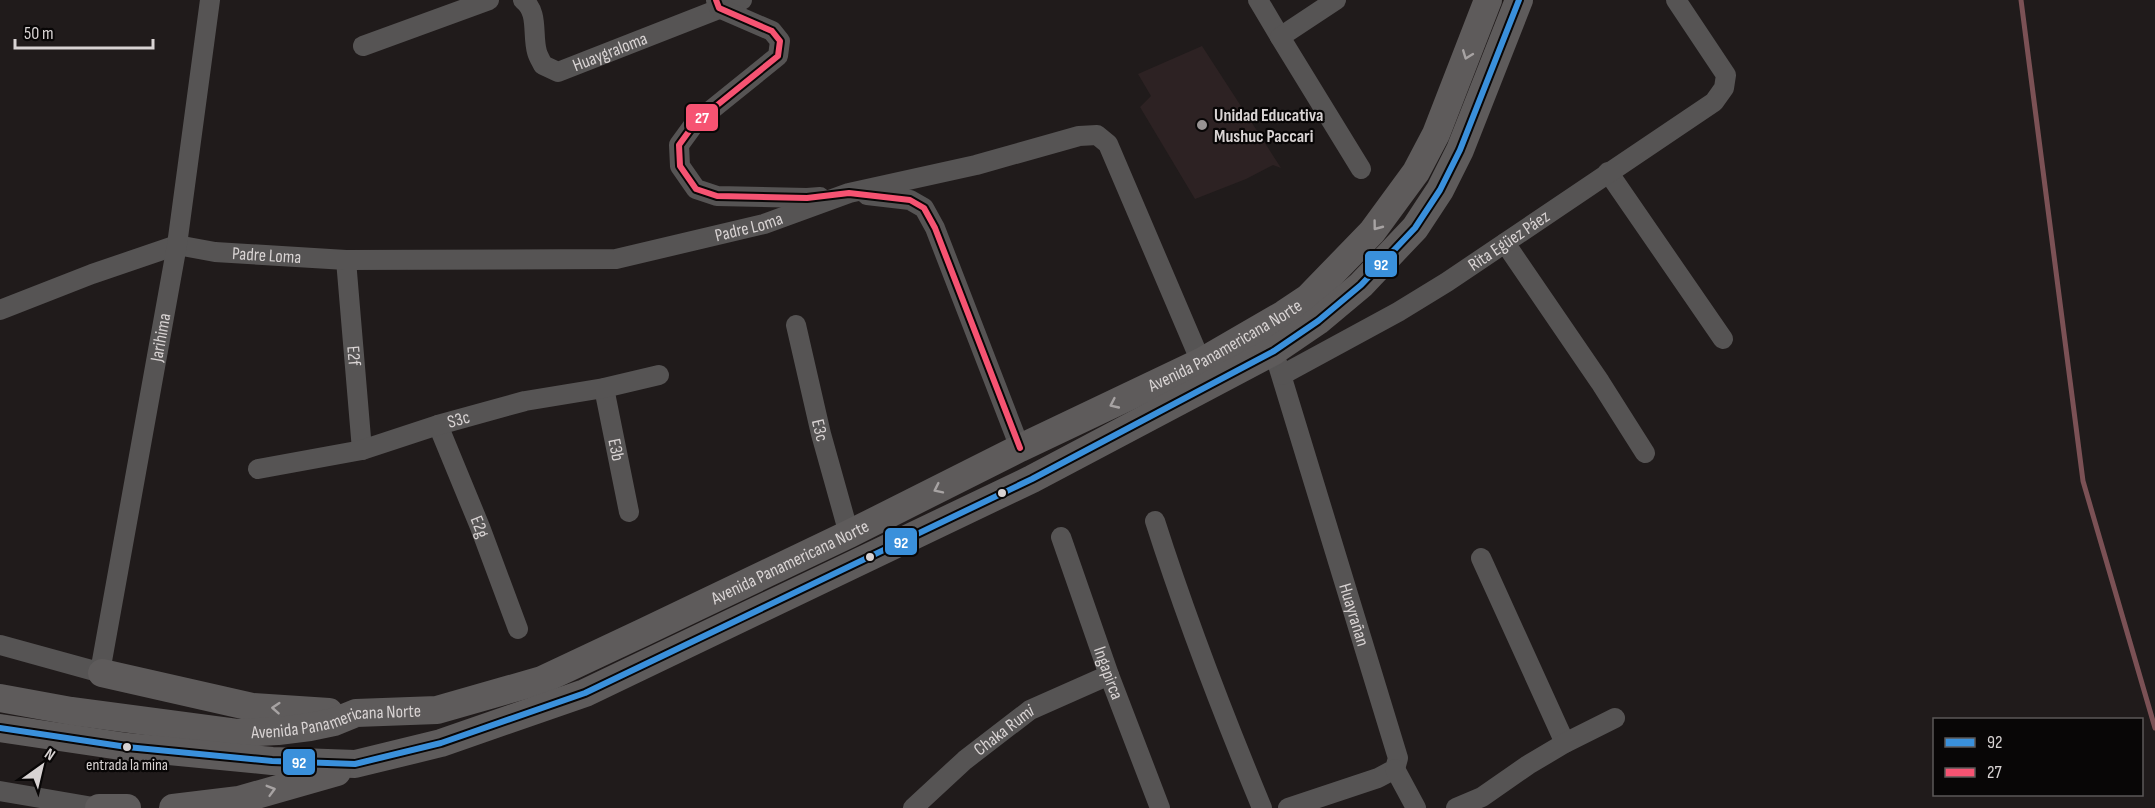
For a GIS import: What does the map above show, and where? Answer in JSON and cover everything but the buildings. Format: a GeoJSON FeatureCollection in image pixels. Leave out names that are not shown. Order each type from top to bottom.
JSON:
{"type":"FeatureCollection","features":[{"type":"Feature","properties":{"kind":"highway","name":"Avenida Panamericana Norte"},"geometry":{"type":"LineString","coordinates":[[0,698],[70,711],[237,733],[310,727],[334,722],[356,713],[437,710],[542,680],[849,534],[1020,448],[1201,362],[1308,298],[1372,232],[1416,172],[1436,134],[1488,0]]}},
{"type":"Feature","properties":{"kind":"highway","name":"Avenida Panamericana Norte"},"geometry":{"type":"LineString","coordinates":[[0,728],[127,747],[272,761],[355,764],[441,743],[585,693],[1278,363],[1318,321],[1361,285],[1414,228],[1440,190],[1460,150],[1519,0]]}},
{"type":"Feature","properties":{"kind":"highway"},"geometry":{"type":"LineString","coordinates":[[101,673],[252,707],[356,713]]}},
{"type":"Feature","properties":{"kind":"highway"},"geometry":{"type":"LineString","coordinates":[[173,808],[239,800],[335,773],[355,764]]}},
{"type":"Feature","properties":{"kind":"highway"},"geometry":{"type":"LineString","coordinates":[[99,808],[128,808]]}},
{"type":"Feature","properties":{"kind":"street","name":"Jarihima"},"geometry":{"type":"LineString","coordinates":[[101,673],[177,245],[210,0]]}},
{"type":"Feature","properties":{"kind":"street"},"geometry":{"type":"LineString","coordinates":[[363,46],[489,0]]}},
{"type":"Feature","properties":{"kind":"street","name":"Huaygraloma"},"geometry":{"type":"LineString","coordinates":[[523,0],[528,3],[533,15],[537,51],[543,65],[558,72],[717,4],[742,0]]}},
{"type":"Feature","properties":{"kind":"street"},"geometry":{"type":"LineString","coordinates":[[1258,0],[1361,169]]}},
{"type":"Feature","properties":{"kind":"street"},"geometry":{"type":"LineString","coordinates":[[1280,37],[1336,0]]}},
{"type":"Feature","properties":{"kind":"street","name":"Rita Egüez Páez"},"geometry":{"type":"LineString","coordinates":[[1278,363],[1398,312],[1447,282],[1714,102],[1724,88],[1726,75],[1676,0]]}},
{"type":"Feature","properties":{"kind":"street"},"geometry":{"type":"LineString","coordinates":[[717,4],[772,31],[780,42],[778,56],[695,123],[679,145],[680,166],[696,189],[717,196],[807,198],[849,193],[910,200],[924,208],[935,228],[1020,448]]}},
{"type":"Feature","properties":{"kind":"street","name":"Padre Loma"},"geometry":{"type":"LineString","coordinates":[[177,245],[215,252],[346,260],[616,259],[764,224],[849,193],[976,165],[1079,136],[1097,135],[1108,144],[1201,362]]}},
{"type":"Feature","properties":{"kind":"street"},"geometry":{"type":"LineString","coordinates":[[1608,172],[1723,339]]}},
{"type":"Feature","properties":{"kind":"street"},"geometry":{"type":"LineString","coordinates":[[1505,243],[1600,382],[1645,453]]}},
{"type":"Feature","properties":{"kind":"street"},"geometry":{"type":"LineString","coordinates":[[0,310],[177,245]]}},
{"type":"Feature","properties":{"kind":"street","name":"E2f"},"geometry":{"type":"LineString","coordinates":[[346,260],[362,450]]}},
{"type":"Feature","properties":{"kind":"street","name":"E3c"},"geometry":{"type":"LineString","coordinates":[[796,325],[821,434],[849,534]]}},
{"type":"Feature","properties":{"kind":"street","name":"Huayrañan"},"geometry":{"type":"LineString","coordinates":[[1278,363],[1398,758],[1395,769]]}},
{"type":"Feature","properties":{"kind":"street","name":"S3c"},"geometry":{"type":"LineString","coordinates":[[258,469],[362,450],[438,425],[525,401],[659,375]]}},
{"type":"Feature","properties":{"kind":"street","name":"E3b"},"geometry":{"type":"LineString","coordinates":[[604,387],[629,512]]}},
{"type":"Feature","properties":{"kind":"street","name":"E2g"},"geometry":{"type":"LineString","coordinates":[[438,425],[480,527],[518,629]]}},
{"type":"Feature","properties":{"kind":"street"},"geometry":{"type":"LineString","coordinates":[[1155,521],[1181,602],[1262,808]]}},
{"type":"Feature","properties":{"kind":"street","name":"Ingapirca"},"geometry":{"type":"LineString","coordinates":[[1061,537],[1109,675],[1160,808]]}},
{"type":"Feature","properties":{"kind":"street"},"geometry":{"type":"LineString","coordinates":[[1481,558],[1565,743]]}},
{"type":"Feature","properties":{"kind":"street"},"geometry":{"type":"LineString","coordinates":[[0,645],[101,673]]}},
{"type":"Feature","properties":{"kind":"street","name":"Chaka Rumi"},"geometry":{"type":"LineString","coordinates":[[913,808],[965,760],[1030,710],[1109,675]]}},
{"type":"Feature","properties":{"kind":"street"},"geometry":{"type":"LineString","coordinates":[[1456,808],[1482,797],[1565,743],[1615,718]]}},
{"type":"Feature","properties":{"kind":"street"},"geometry":{"type":"LineString","coordinates":[[1288,808],[1378,778],[1395,769],[1416,808]]}},
{"type":"Feature","properties":{"kind":"street"},"geometry":{"type":"LineString","coordinates":[[0,791],[99,808]]}},
{"type":"Feature","properties":{"kind":"shaded area","name":"Unidad Educativa Mushuc Paccari"},"geometry":{"type":"Polygon","coordinates":[[[1202,46],[1281,168],[1273,165],[1246,179],[1195,199],[1140,107],[1151,96],[1138,74],[1202,46]]]}},
{"type":"Feature","properties":{"kind":"waterway"},"geometry":{"type":"LineString","coordinates":[[2021,0],[2083,481],[2155,728]]}},
{"type":"Feature","properties":{"kind":"transit line","name":"27"},"geometry":{"type":"LineString","coordinates":[[716,0],[719,8],[772,31],[780,41],[778,56],[695,123],[679,145],[680,166],[696,189],[717,196],[807,198],[849,193],[910,200],[924,208],[935,228],[1020,448]]}},
{"type":"Feature","properties":{"kind":"transit line","name":"92"},"geometry":{"type":"LineString","coordinates":[[0,728],[127,747],[272,761],[355,764],[441,743],[585,693],[1032,479],[1274,351],[1318,321],[1361,285],[1415,228],[1440,190],[1460,150],[1519,0]]}},
{"type":"Feature","properties":{"kind":"place","name":"Unidad Educativa Mushuc Paccari"},"geometry":{"type":"Point","coordinates":[1202,125]}},
{"type":"Feature","properties":{"kind":"place","name":"entrada la mina"},"geometry":{"type":"Point","coordinates":[127,747]}}]}
